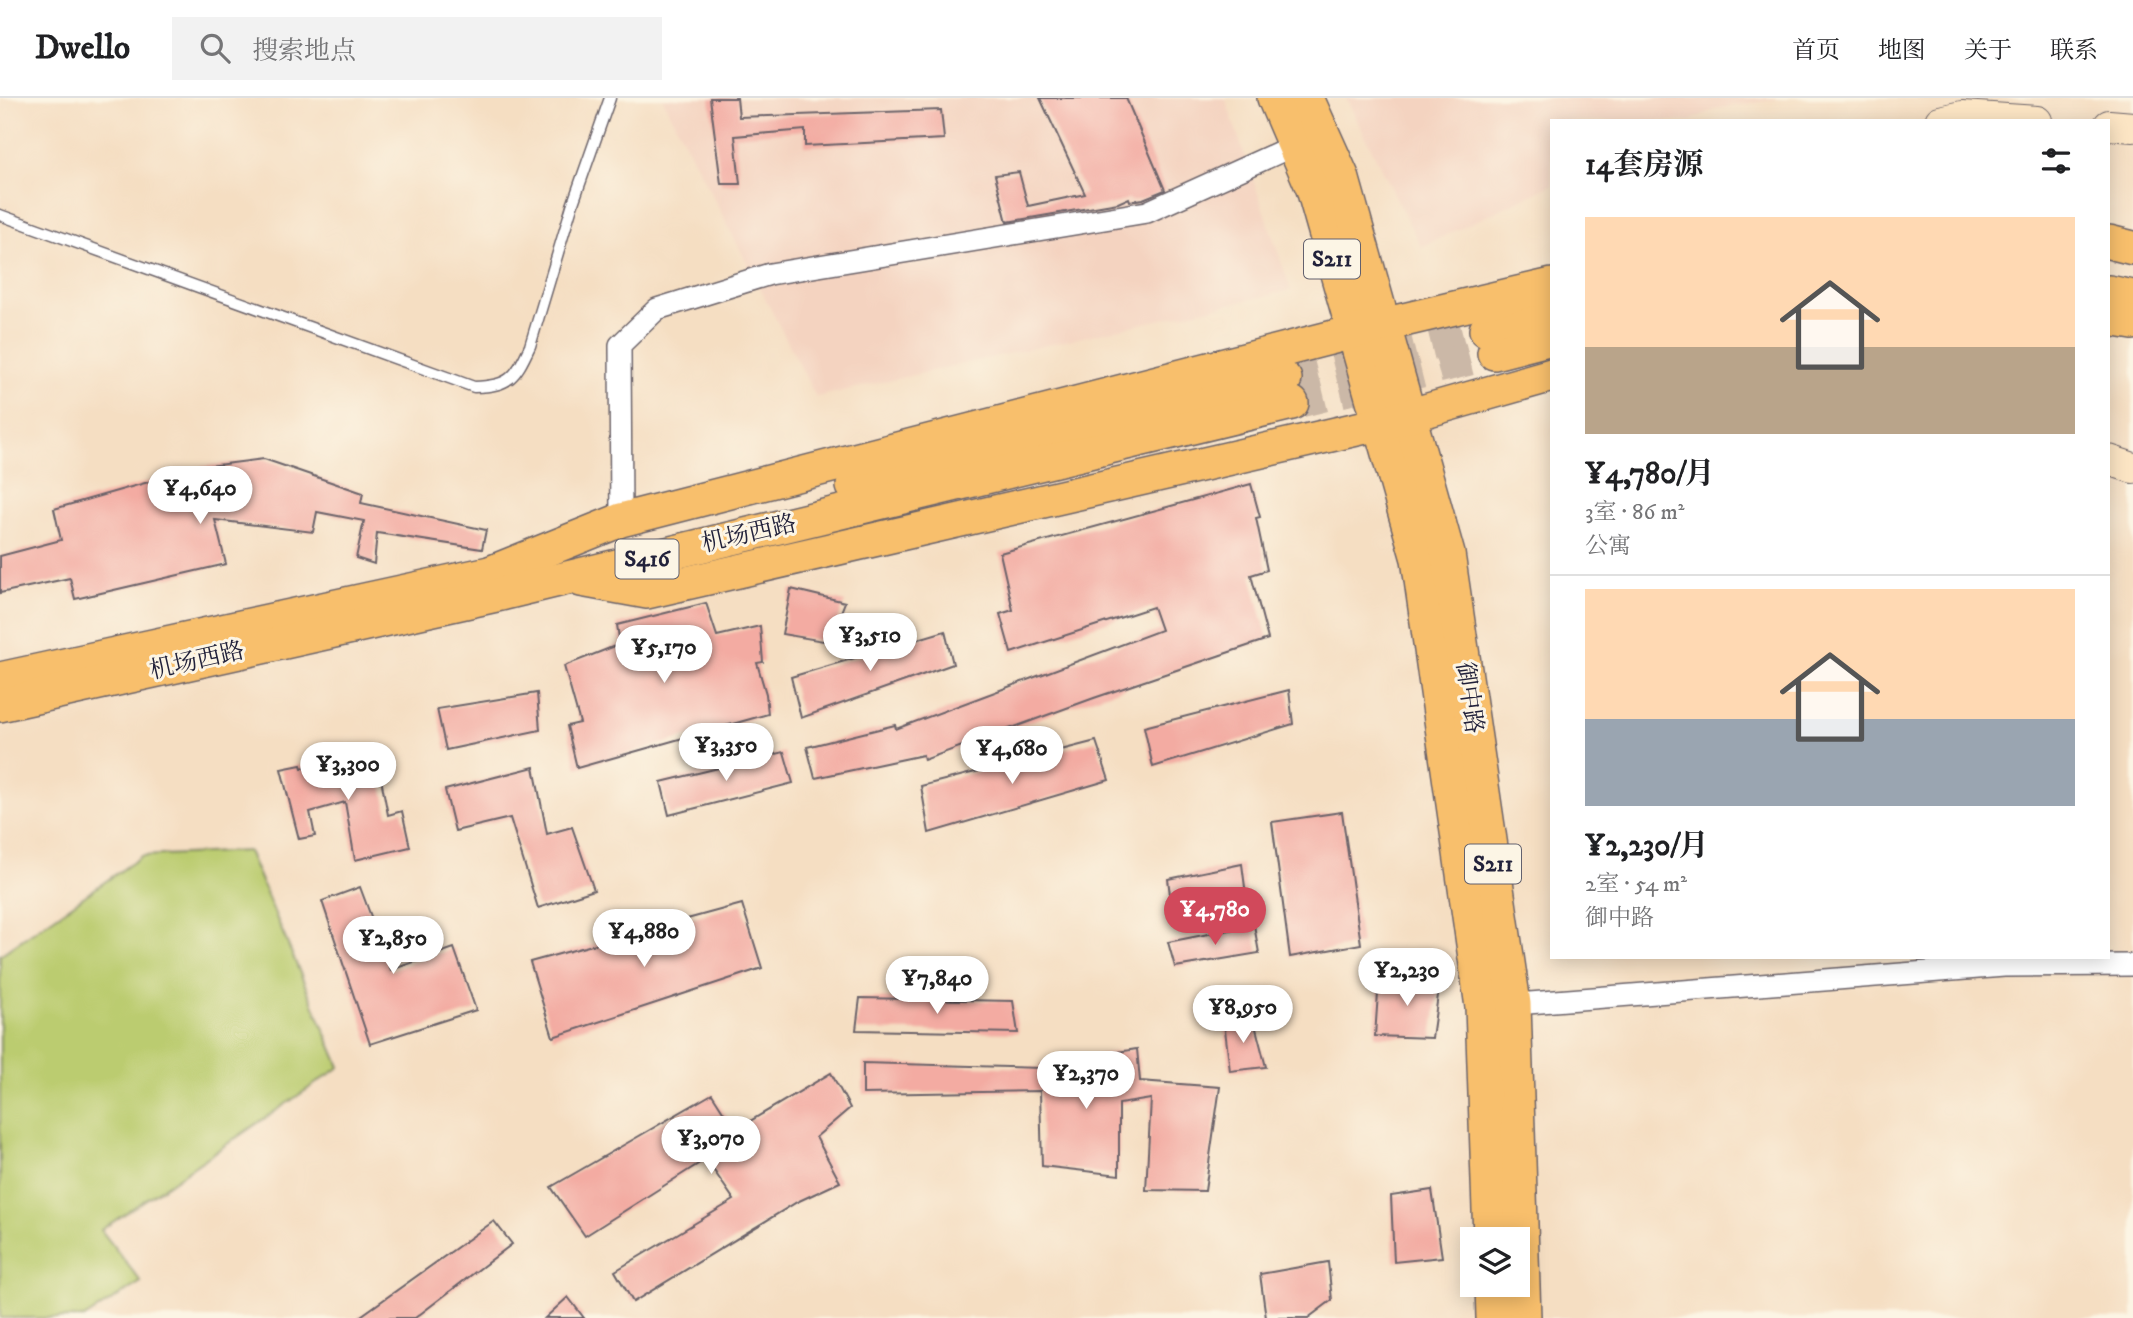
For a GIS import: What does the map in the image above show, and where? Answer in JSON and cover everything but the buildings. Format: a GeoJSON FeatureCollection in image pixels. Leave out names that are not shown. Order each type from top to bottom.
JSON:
{"type":"FeatureCollection","features":[{"type":"Feature","properties":{"kind":"main road","name":"御中路"},"geometry":{"type":"LineString","coordinates":[[1274,98],[1342,176],[1368,328],[1394,420],[1448,554],[1498,1005],[1524,1318]]}},
{"type":"Feature","properties":{"kind":"main road","name":"御中路"},"geometry":{"type":"LineString","coordinates":[[1307,98],[1308,138]]}},
{"type":"Feature","properties":{"kind":"main road"},"geometry":{"type":"LineString","coordinates":[[2110,242],[2133,248]]}},
{"type":"Feature","properties":{"kind":"main road"},"geometry":{"type":"LineString","coordinates":[[2110,260],[2133,264]]}},
{"type":"Feature","properties":{"kind":"main road"},"geometry":{"type":"LineString","coordinates":[[492,572],[621,520],[1368,328],[1550,285]]}},
{"type":"Feature","properties":{"kind":"main road"},"geometry":{"type":"LineString","coordinates":[[2110,292],[2133,297]]}},
{"type":"Feature","properties":{"kind":"main road"},"geometry":{"type":"LineString","coordinates":[[1550,314],[1490,341],[1550,338]]}},
{"type":"Feature","properties":{"kind":"main road"},"geometry":{"type":"LineString","coordinates":[[2110,319],[2133,323]]}},
{"type":"Feature","properties":{"kind":"main road"},"geometry":{"type":"LineString","coordinates":[[567,578],[647,592],[1394,420],[1550,376]]}},
{"type":"Feature","properties":{"kind":"main road","name":"机场西路"},"geometry":{"type":"LineString","coordinates":[[0,705],[567,578],[1289,391],[492,572]]}},
{"type":"Feature","properties":{"kind":"main road","name":"S416"},"geometry":{"type":"LineString","coordinates":[[0,679],[492,572]]}},
{"type":"Feature","properties":{"kind":"main road","name":"御中路"},"geometry":{"type":"LineString","coordinates":[[1490,1227],[1498,1005]]}},
{"type":"Feature","properties":{"kind":"main road"},"geometry":{"type":"LineString","coordinates":[[1492,1297],[1493,1318]]}},
{"type":"Feature","properties":{"kind":"street"},"geometry":{"type":"LineString","coordinates":[[1949,119],[1962,116],[2007,119]]}},
{"type":"Feature","properties":{"kind":"street"},"geometry":{"type":"LineString","coordinates":[[2110,125],[2133,127]]}},
{"type":"Feature","properties":{"kind":"street"},"geometry":{"type":"LineString","coordinates":[[621,520],[620,345],[657,309],[770,274],[1147,212],[1308,138]]}},
{"type":"Feature","properties":{"kind":"street"},"geometry":{"type":"LineString","coordinates":[[2110,460],[2133,468]]}},
{"type":"Feature","properties":{"kind":"street"},"geometry":{"type":"LineString","coordinates":[[1498,1005],[2004,966],[2133,965]]}},
{"type":"Feature","properties":{"kind":"lane"},"geometry":{"type":"LineString","coordinates":[[0,215],[474,387],[496,387],[510,379],[521,366],[530,346],[572,206],[610,98]]}},
{"type":"Feature","properties":{"kind":"shaded area"},"geometry":{"type":"Polygon","coordinates":[[[662,98],[1225,98],[1291,290],[816,397],[662,98]]]}},
{"type":"Feature","properties":{"kind":"shaded area"},"geometry":{"type":"Polygon","coordinates":[[[1346,98],[1783,98],[1715,109],[1694,119],[1550,119],[1550,186],[1421,247],[1346,98]]]}},
{"type":"Feature","properties":{"kind":"green space"},"geometry":{"type":"Polygon","coordinates":[[[248,851],[340,1067],[101,1230],[141,1282],[84,1318],[0,1318],[0,955],[142,856],[248,851]]]}},
{"type":"Feature","properties":{"kind":"tunnel"},"geometry":{"type":"LineString","coordinates":[[1285,379],[1486,330]]}},
{"type":"Feature","properties":{"kind":"tunnel"},"geometry":{"type":"LineString","coordinates":[[1292,403],[1494,353]]}}]}
